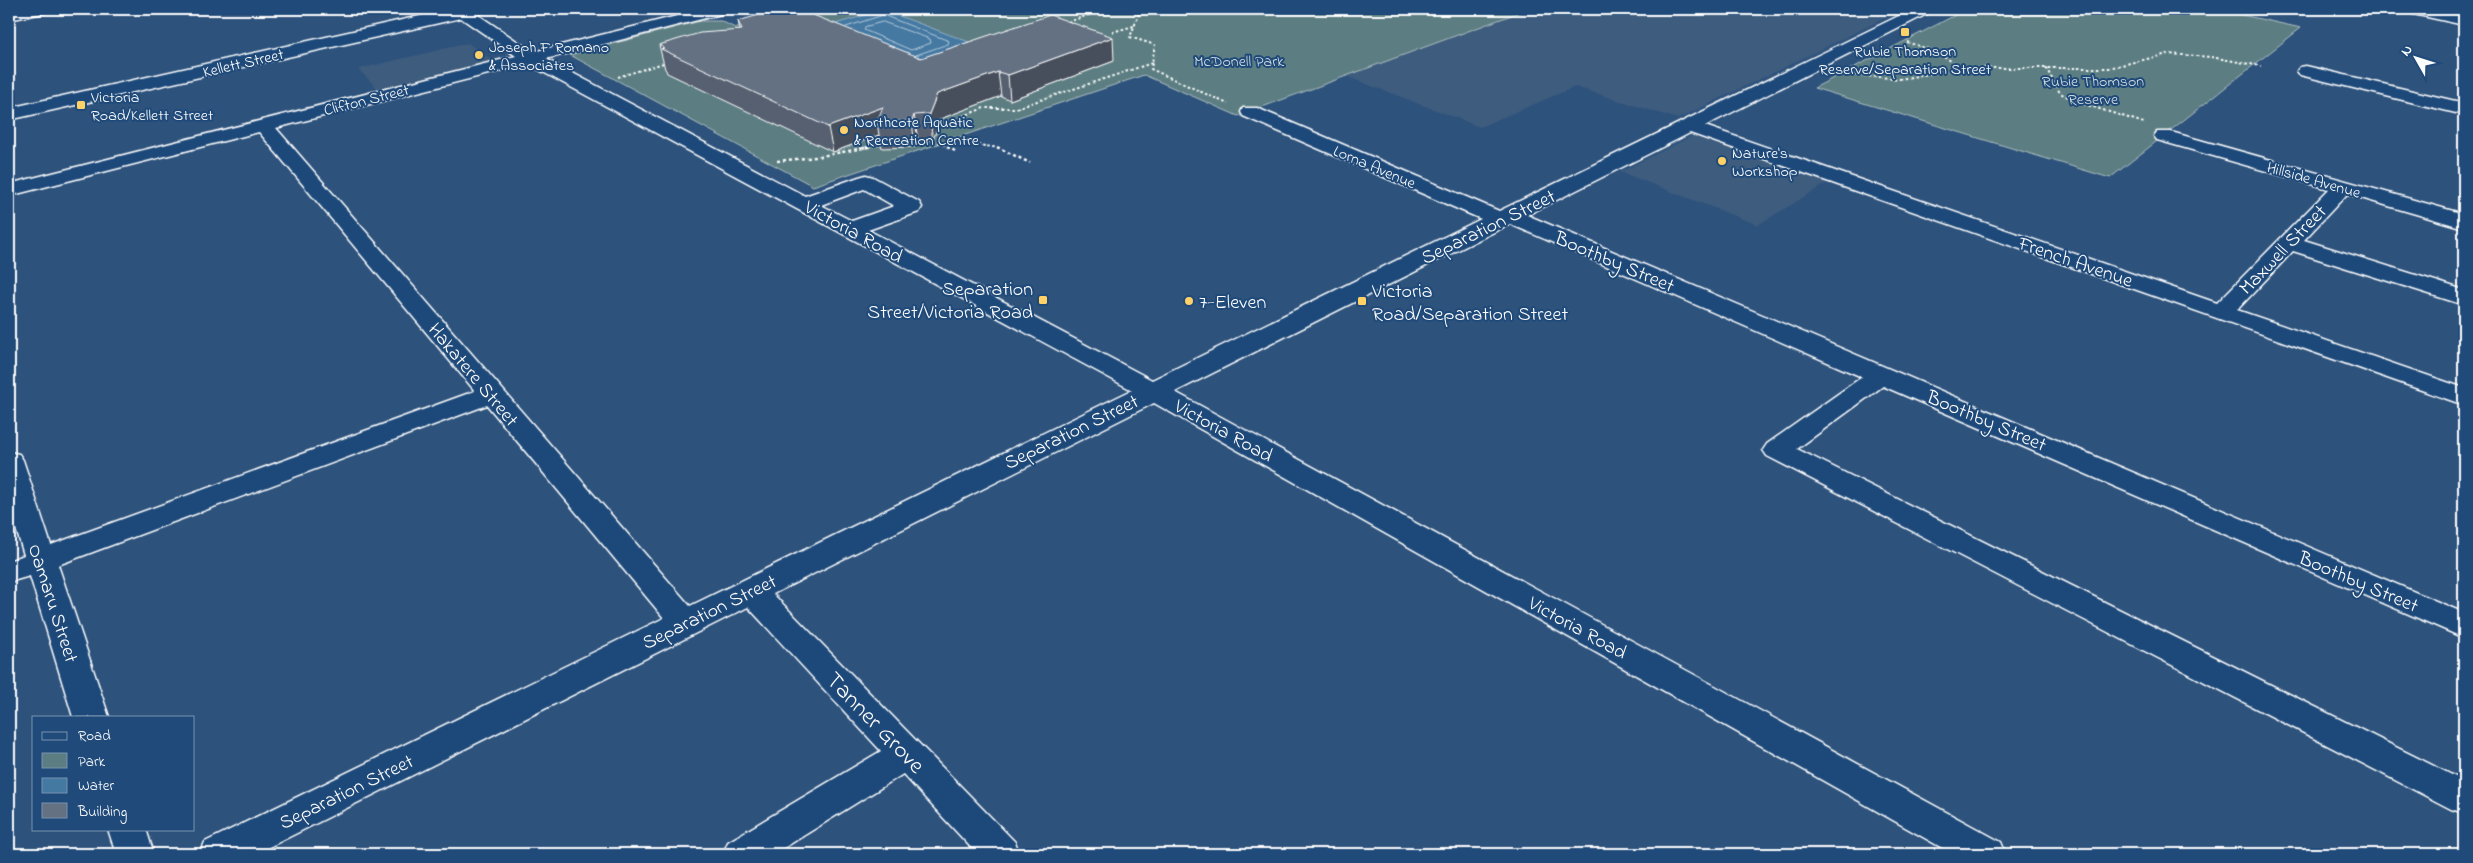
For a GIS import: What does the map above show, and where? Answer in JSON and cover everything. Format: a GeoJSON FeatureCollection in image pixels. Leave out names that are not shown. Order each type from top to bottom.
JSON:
{"type":"FeatureCollection","features":[{"type":"Feature","properties":{"kind":"street"},"geometry":{"type":"LineString","coordinates":[[9,15],[42,9]]}},
{"type":"Feature","properties":{"kind":"street","name":"Clifton Street"},"geometry":{"type":"LineString","coordinates":[[9,190],[723,9]]}},
{"type":"Feature","properties":{"kind":"street","name":"Separation Street"},"geometry":{"type":"LineString","coordinates":[[219,854],[1924,9]]}},
{"type":"Feature","properties":{"kind":"street"},"geometry":{"type":"LineString","coordinates":[[2410,9],[2464,20]]}},
{"type":"Feature","properties":{"kind":"street","name":"Victoria Road"},"geometry":{"type":"LineString","coordinates":[[467,10],[528,57],[1153,391],[1987,854]]}},
{"type":"Feature","properties":{"kind":"street","name":"Kellett Street"},"geometry":{"type":"LineString","coordinates":[[9,114],[467,10]]}},
{"type":"Feature","properties":{"kind":"street"},"geometry":{"type":"LineString","coordinates":[[2306,71],[2464,109]]}},
{"type":"Feature","properties":{"kind":"street","name":"Lorna Avenue"},"geometry":{"type":"LineString","coordinates":[[1250,112],[1505,218]]}},
{"type":"Feature","properties":{"kind":"street","name":"Hakatere Street"},"geometry":{"type":"LineString","coordinates":[[263,125],[686,622]]}},
{"type":"Feature","properties":{"kind":"street","name":"French Avenue"},"geometry":{"type":"LineString","coordinates":[[1687,126],[2464,397]]}},
{"type":"Feature","properties":{"kind":"street","name":"Hillside Avenue"},"geometry":{"type":"LineString","coordinates":[[2164,136],[2464,221]]}},
{"type":"Feature","properties":{"kind":"street"},"geometry":{"type":"LineString","coordinates":[[804,204],[866,181],[911,207],[850,229]]}},
{"type":"Feature","properties":{"kind":"street","name":"Maxwell Street"},"geometry":{"type":"LineString","coordinates":[[2221,312],[2343,187]]}},
{"type":"Feature","properties":{"kind":"street","name":"Boothby Street"},"geometry":{"type":"LineString","coordinates":[[1505,218],[1882,375],[2464,626]]}},
{"type":"Feature","properties":{"kind":"street"},"geometry":{"type":"LineString","coordinates":[[2288,242],[2464,298]]}},
{"type":"Feature","properties":{"kind":"street"},"geometry":{"type":"LineString","coordinates":[[1882,375],[1777,450],[2464,798]]}},
{"type":"Feature","properties":{"kind":"street"},"geometry":{"type":"LineString","coordinates":[[9,572],[492,394]]}},
{"type":"Feature","properties":{"kind":"street","name":"Oamaru Street"},"geometry":{"type":"LineString","coordinates":[[9,460],[91,716]]}},
{"type":"Feature","properties":{"kind":"street","name":"Tanner Grove"},"geometry":{"type":"LineString","coordinates":[[751,590],[1001,854]]}},
{"type":"Feature","properties":{"kind":"street"},"geometry":{"type":"LineString","coordinates":[[742,854],[906,754]]}},
{"type":"Feature","properties":{"kind":"street"},"geometry":{"type":"LineString","coordinates":[[127,830],[135,854]]}},
{"type":"Feature","properties":{"kind":"path"},"geometry":{"type":"LineString","coordinates":[[1068,22],[1106,9]]}},
{"type":"Feature","properties":{"kind":"path"},"geometry":{"type":"LineString","coordinates":[[1141,9],[1130,37],[1154,45],[1151,69],[1213,96]]}},
{"type":"Feature","properties":{"kind":"path"},"geometry":{"type":"LineString","coordinates":[[1112,32],[1134,26]]}},
{"type":"Feature","properties":{"kind":"path"},"geometry":{"type":"LineString","coordinates":[[1904,42],[1931,50],[1963,68]]}},
{"type":"Feature","properties":{"kind":"path"},"geometry":{"type":"LineString","coordinates":[[1840,74],[1900,78],[1963,68],[2109,68],[2126,66],[2152,57],[2168,54],[2211,57],[2261,66]]}},
{"type":"Feature","properties":{"kind":"path"},"geometry":{"type":"LineString","coordinates":[[613,79],[672,61]]}},
{"type":"Feature","properties":{"kind":"path"},"geometry":{"type":"LineString","coordinates":[[928,130],[984,108],[1016,108],[1152,63]]}},
{"type":"Feature","properties":{"kind":"path"},"geometry":{"type":"LineString","coordinates":[[2046,68],[2060,93],[2081,103],[2147,123]]}},
{"type":"Feature","properties":{"kind":"path"},"geometry":{"type":"LineString","coordinates":[[954,136],[965,143],[995,146],[1030,163]]}},
{"type":"Feature","properties":{"kind":"path"},"geometry":{"type":"LineString","coordinates":[[774,162],[816,157],[892,142]]}},
{"type":"Feature","properties":{"kind":"path"},"geometry":{"type":"LineString","coordinates":[[938,142],[955,151]]}},
{"type":"Feature","properties":{"kind":"shaded area"},"geometry":{"type":"Polygon","coordinates":[[[1528,9],[1904,9],[1678,119],[1575,87],[1480,127],[1345,76],[1528,9]]]}},
{"type":"Feature","properties":{"kind":"shaded area"},"geometry":{"type":"Polygon","coordinates":[[[468,43],[494,61],[379,90],[358,69],[468,43]]]}},
{"type":"Feature","properties":{"kind":"shaded area"},"geometry":{"type":"Polygon","coordinates":[[[1694,135],[1829,182],[1758,225],[1620,172],[1694,135]]]}},
{"type":"Feature","properties":{"kind":"green space","name":"Northcote Aquatic & Recreation Centre"},"geometry":{"type":"Polygon","coordinates":[[[778,9],[1528,9],[1238,116],[1144,75],[813,186],[570,55],[700,21],[721,21],[735,28],[778,9]]]}},
{"type":"Feature","properties":{"kind":"green space","name":"Rubie Thomson Reserve"},"geometry":{"type":"Polygon","coordinates":[[[1967,9],[2215,9],[2301,28],[2110,178],[1814,88],[1967,9]]]}},
{"type":"Feature","properties":{"kind":"water"},"geometry":{"type":"Polygon","coordinates":[[[883,10],[969,42],[911,62],[825,27],[883,10]]]}},
{"type":"Feature","properties":{"kind":"building"},"geometry":{"type":"Polygon","coordinates":[[[780,9],[798,9],[921,58],[1050,15],[1113,37],[1008,75],[998,72],[937,94],[929,114],[914,115],[912,121],[877,122],[883,107],[828,127],[661,49],[664,48],[659,45],[700,33],[742,30],[738,21],[780,9]]]}},
{"type":"Feature","properties":{"kind":"place","name":"Rubie Thomson Reserve/Separation Street"},"geometry":{"type":"Point","coordinates":[1905,32]}},
{"type":"Feature","properties":{"kind":"place","name":"Joseph F Romano & Associates"},"geometry":{"type":"Point","coordinates":[479,55]}},
{"type":"Feature","properties":{"kind":"place","name":"Victoria Road/Kellett Street"},"geometry":{"type":"Point","coordinates":[81,105]}},
{"type":"Feature","properties":{"kind":"place","name":"Northcote Aquatic & Recreation Centre"},"geometry":{"type":"Point","coordinates":[844,130]}},
{"type":"Feature","properties":{"kind":"place","name":"Nature's Workshop"},"geometry":{"type":"Point","coordinates":[1722,161]}},
{"type":"Feature","properties":{"kind":"place","name":"Separation Street/Victoria Road"},"geometry":{"type":"Point","coordinates":[1043,300]}},
{"type":"Feature","properties":{"kind":"place","name":"7-Eleven"},"geometry":{"type":"Point","coordinates":[1189,301]}},
{"type":"Feature","properties":{"kind":"place","name":"Victoria Road/Separation Street"},"geometry":{"type":"Point","coordinates":[1362,301]}},
{"type":"Feature","properties":{"kind":"park label","name":"McDonell Park"},"geometry":{"type":"Point","coordinates":[1239,60]}}]}
